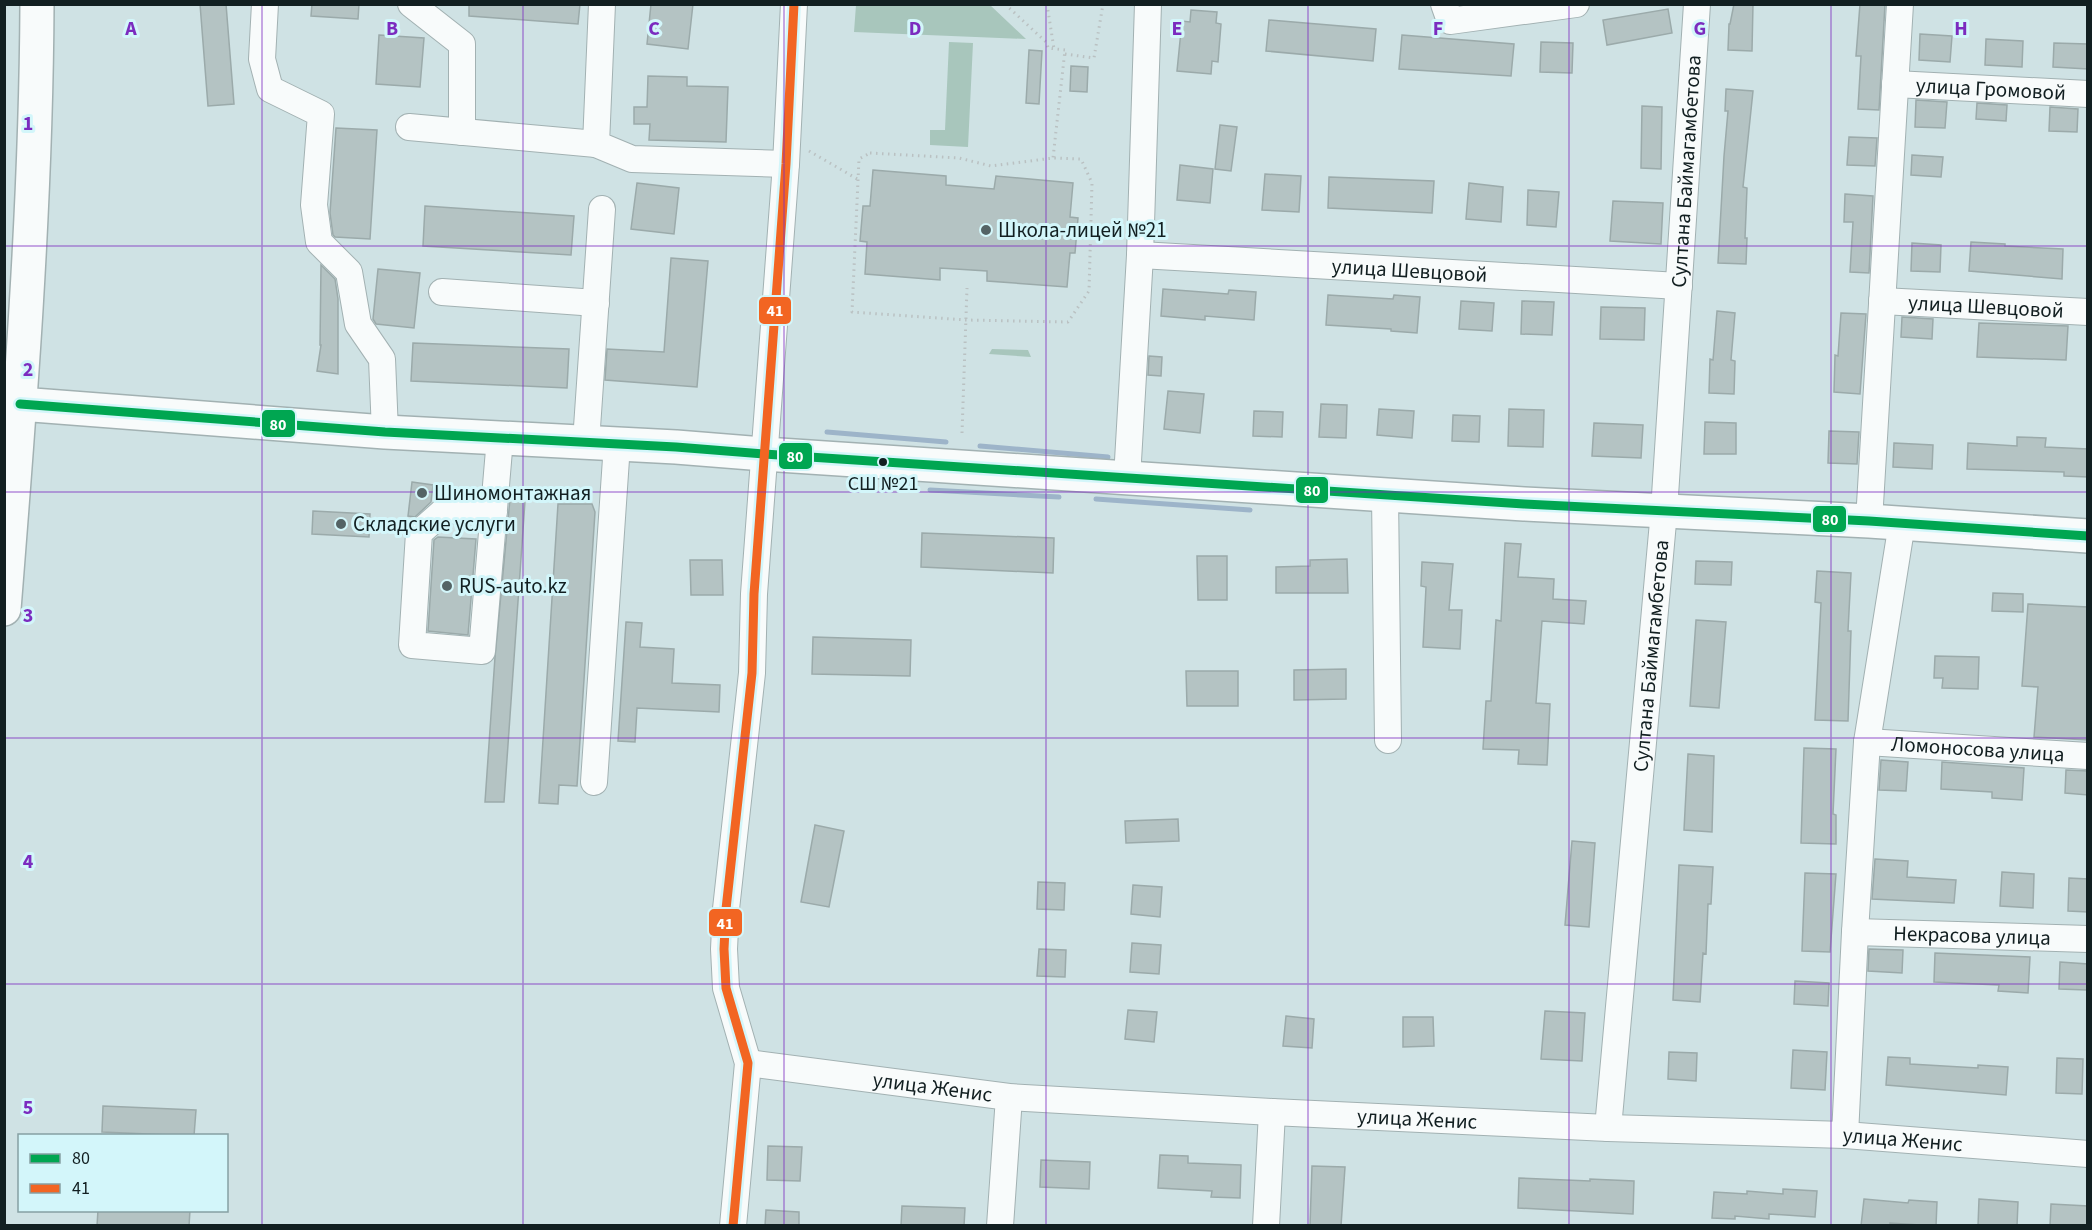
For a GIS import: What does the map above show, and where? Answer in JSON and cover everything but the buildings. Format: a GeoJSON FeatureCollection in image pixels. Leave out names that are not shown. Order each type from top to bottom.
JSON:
{"type":"FeatureCollection","features":[{"type":"Feature","properties":{"kind":"main road"},"geometry":{"type":"LineString","coordinates":[[4,609],[20,404],[33,165],[37,4]]}},
{"type":"Feature","properties":{"kind":"main road"},"geometry":{"type":"LineString","coordinates":[[20,404],[385,432],[602,443],[1385,495],[1869,521],[2088,536]]}},
{"type":"Feature","properties":{"kind":"street"},"geometry":{"type":"LineString","coordinates":[[265,4],[262,59],[270,89],[321,114],[314,205],[319,242],[349,272],[358,324],[382,360],[385,432]]}},
{"type":"Feature","properties":{"kind":"street"},"geometry":{"type":"LineString","coordinates":[[411,4],[462,44],[462,132]]}},
{"type":"Feature","properties":{"kind":"street"},"geometry":{"type":"LineString","coordinates":[[596,144],[602,4]]}},
{"type":"Feature","properties":{"kind":"street"},"geometry":{"type":"LineString","coordinates":[[733,1226],[748,1063],[726,988],[724,949],[726,909],[752,673],[754,594],[764,454],[794,155],[794,4]]}},
{"type":"Feature","properties":{"kind":"street"},"geometry":{"type":"LineString","coordinates":[[1444,4],[1450,21],[1576,4]]}},
{"type":"Feature","properties":{"kind":"street","name":"Султана Баймагамбетова"},"geometry":{"type":"LineString","coordinates":[[1608,1128],[1664,511],[1698,4]]}},
{"type":"Feature","properties":{"kind":"street"},"geometry":{"type":"LineString","coordinates":[[1869,521],[1900,4]]}},
{"type":"Feature","properties":{"kind":"street"},"geometry":{"type":"LineString","coordinates":[[1127,478],[1140,255],[1148,5]]}},
{"type":"Feature","properties":{"kind":"street","name":"улица Громовой"},"geometry":{"type":"LineString","coordinates":[[1895,84],[2088,94]]}},
{"type":"Feature","properties":{"kind":"street"},"geometry":{"type":"LineString","coordinates":[[409,127],[596,144],[632,159],[794,155]]}},
{"type":"Feature","properties":{"kind":"street"},"geometry":{"type":"LineString","coordinates":[[594,782],[602,443],[596,303],[602,209]]}},
{"type":"Feature","properties":{"kind":"street","name":"улица Шевцовой"},"geometry":{"type":"LineString","coordinates":[[1140,255],[1679,286]]}},
{"type":"Feature","properties":{"kind":"street"},"geometry":{"type":"LineString","coordinates":[[442,292],[596,303]]}},
{"type":"Feature","properties":{"kind":"street","name":"улица Шевцовой"},"geometry":{"type":"LineString","coordinates":[[1882,301],[2088,312]]}},
{"type":"Feature","properties":{"kind":"street"},"geometry":{"type":"LineString","coordinates":[[494,512],[445,510],[419,533],[412,645],[482,651],[494,512],[500,438]]}},
{"type":"Feature","properties":{"kind":"street"},"geometry":{"type":"LineString","coordinates":[[1385,495],[1388,740]]}},
{"type":"Feature","properties":{"kind":"street"},"geometry":{"type":"LineString","coordinates":[[1845,1135],[1867,742],[1902,523]]}},
{"type":"Feature","properties":{"kind":"street","name":"Ломоносова улица"},"geometry":{"type":"LineString","coordinates":[[1867,742],[2088,756]]}},
{"type":"Feature","properties":{"kind":"street","name":"Некрасова улица"},"geometry":{"type":"LineString","coordinates":[[1855,932],[2088,939]]}},
{"type":"Feature","properties":{"kind":"street","name":"улица Женис"},"geometry":{"type":"LineString","coordinates":[[748,1063],[1009,1097],[1608,1128],[1845,1135],[2088,1154]]}},
{"type":"Feature","properties":{"kind":"street"},"geometry":{"type":"LineString","coordinates":[[1000,1226],[1009,1097]]}},
{"type":"Feature","properties":{"kind":"street"},"geometry":{"type":"LineString","coordinates":[[1266,1226],[1272,1112]]}},
{"type":"Feature","properties":{"kind":"path"},"geometry":{"type":"LineString","coordinates":[[1005,4],[1047,43],[1048,48],[1065,50],[1053,158]]}},
{"type":"Feature","properties":{"kind":"path"},"geometry":{"type":"LineString","coordinates":[[1047,4],[1054,49]]}},
{"type":"Feature","properties":{"kind":"path"},"geometry":{"type":"LineString","coordinates":[[1065,54],[1094,58],[1103,4]]}},
{"type":"Feature","properties":{"kind":"path"},"geometry":{"type":"LineString","coordinates":[[870,153],[959,159],[991,166],[1053,158],[1082,159],[1092,183],[1089,291],[1068,322],[966,320],[852,312],[859,159],[870,153]]}},
{"type":"Feature","properties":{"kind":"path"},"geometry":{"type":"LineString","coordinates":[[794,155],[859,180]]}},
{"type":"Feature","properties":{"kind":"path"},"geometry":{"type":"LineString","coordinates":[[962,432],[967,288]]}},
{"type":"Feature","properties":{"kind":"green space"},"geometry":{"type":"Polygon","coordinates":[[[856,5],[990,5],[1026,39],[854,32],[856,5]]]}},
{"type":"Feature","properties":{"kind":"green space"},"geometry":{"type":"Polygon","coordinates":[[[949,42],[973,43],[968,147],[930,145],[930,130],[945,130],[949,42]]]}},
{"type":"Feature","properties":{"kind":"green space"},"geometry":{"type":"Polygon","coordinates":[[[992,349],[1028,350],[1031,357],[989,354],[992,349]]]}},
{"type":"Feature","properties":{"kind":"waterway"},"geometry":{"type":"LineString","coordinates":[[827,432],[946,442]]}},
{"type":"Feature","properties":{"kind":"waterway"},"geometry":{"type":"LineString","coordinates":[[980,446],[1108,457]]}},
{"type":"Feature","properties":{"kind":"waterway"},"geometry":{"type":"LineString","coordinates":[[930,490],[1059,497]]}},
{"type":"Feature","properties":{"kind":"waterway"},"geometry":{"type":"LineString","coordinates":[[1096,499],[1250,510]]}},
{"type":"Feature","properties":{"kind":"transit line","name":"41"},"geometry":{"type":"LineString","coordinates":[[733,1226],[748,1063],[726,988],[724,949],[726,909],[752,673],[754,594],[786,164],[794,4]]}},
{"type":"Feature","properties":{"kind":"transit line","name":"80"},"geometry":{"type":"LineString","coordinates":[[20,404],[385,432],[676,447],[1524,504],[1869,521],[2088,536]]}},
{"type":"Feature","properties":{"kind":"place","name":"Школа-лицей №21"},"geometry":{"type":"Point","coordinates":[986,230]}},
{"type":"Feature","properties":{"kind":"place","name":"СШ №21"},"geometry":{"type":"Point","coordinates":[883,462]}},
{"type":"Feature","properties":{"kind":"place","name":"Шиномонтажная"},"geometry":{"type":"Point","coordinates":[422,493]}},
{"type":"Feature","properties":{"kind":"place","name":"Складские услуги"},"geometry":{"type":"Point","coordinates":[341,524]}},
{"type":"Feature","properties":{"kind":"place","name":"RUS-auto.kz"},"geometry":{"type":"Point","coordinates":[447,586]}}]}
